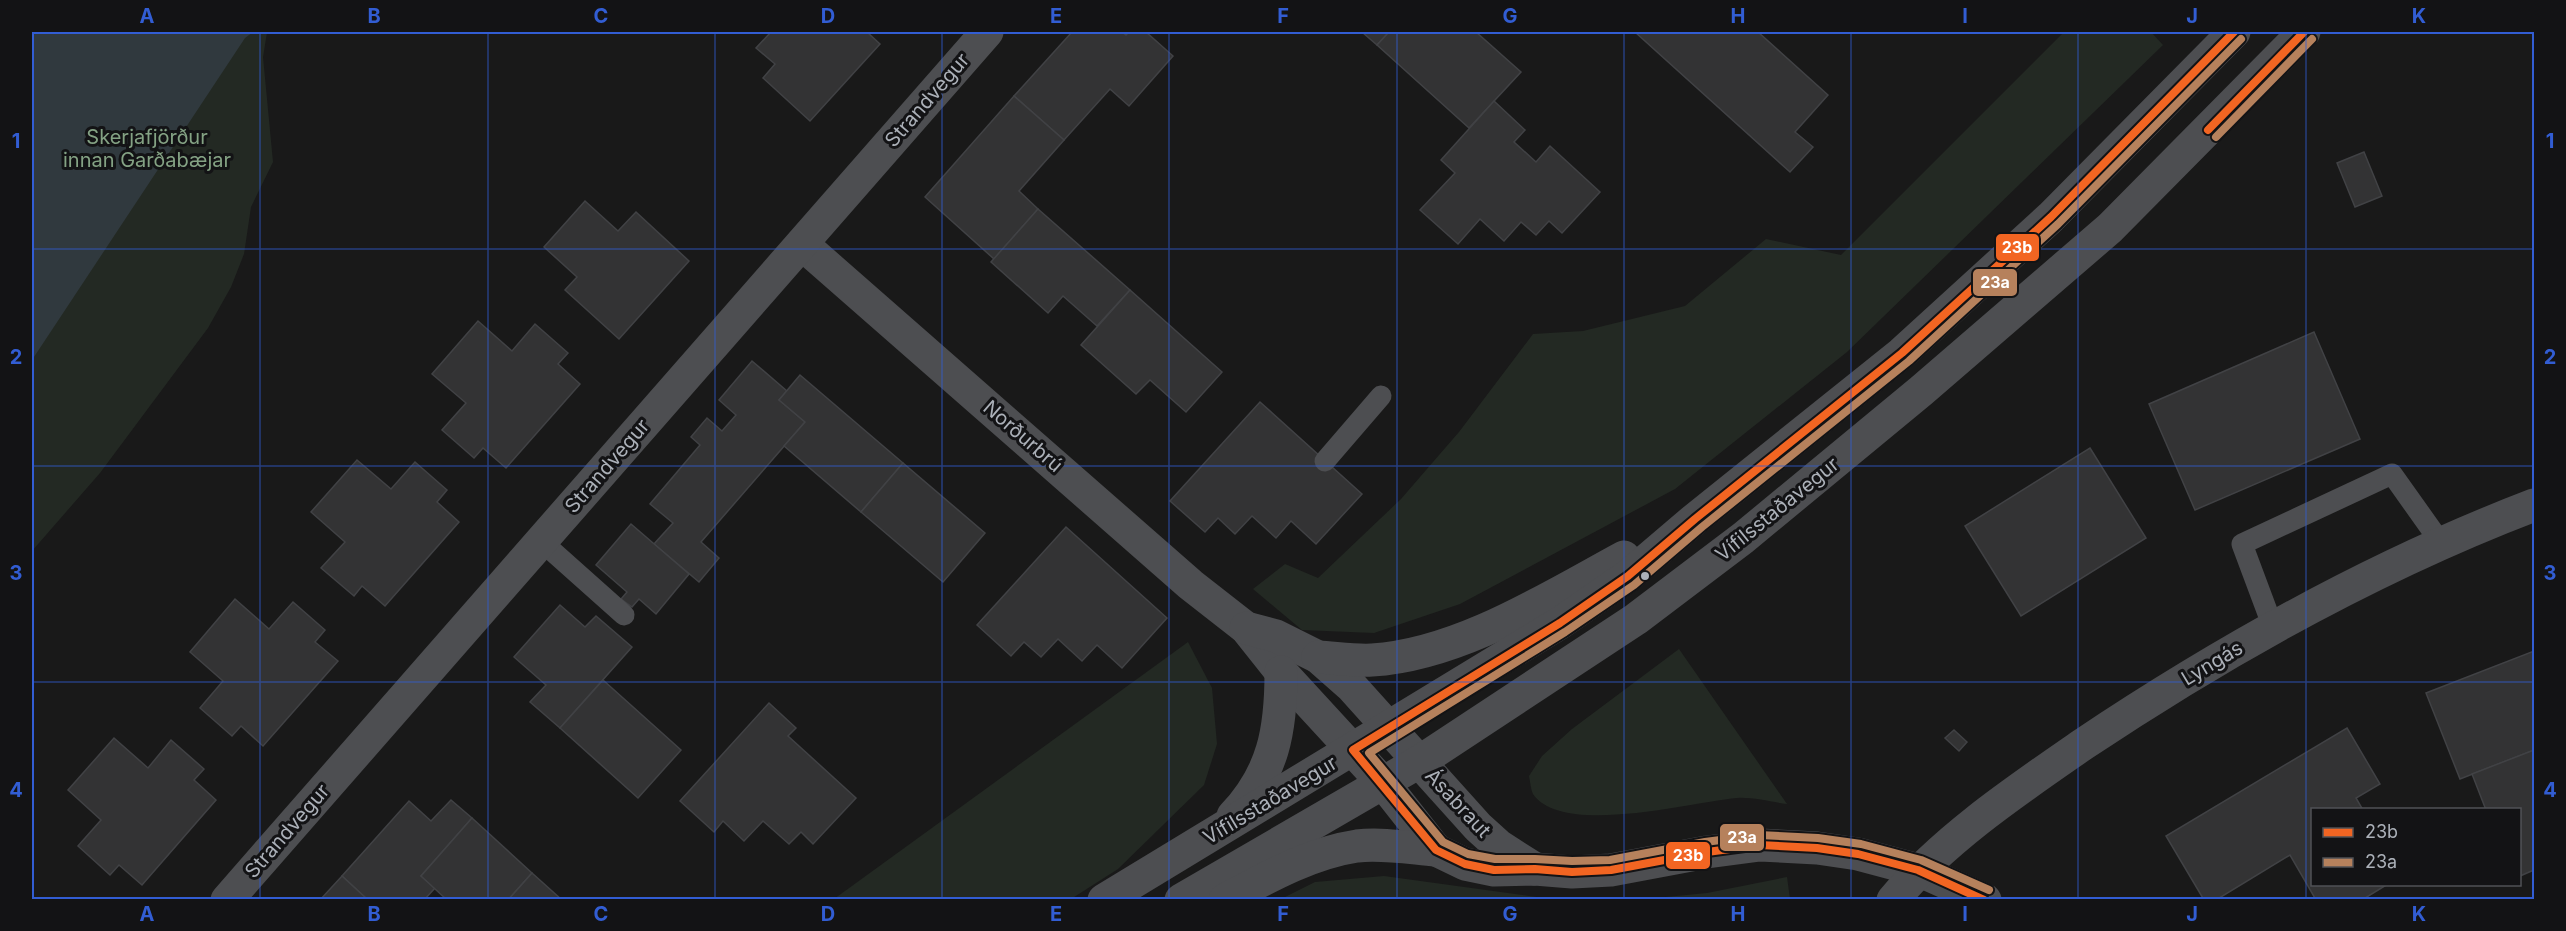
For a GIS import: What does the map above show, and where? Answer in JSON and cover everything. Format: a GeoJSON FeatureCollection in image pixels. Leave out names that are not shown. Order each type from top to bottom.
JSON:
{"type":"FeatureCollection","features":[{"type":"Feature","properties":{"kind":"street","name":"Strandvegur"},"geometry":{"type":"LineString","coordinates":[[227,900],[987,32]]}},
{"type":"Feature","properties":{"kind":"street","name":"Vífilsstaðavegur"},"geometry":{"type":"LineString","coordinates":[[1104,900],[1560,623],[1628,576],[1695,519],[1902,353],[2051,217],[2234,32]]}},
{"type":"Feature","properties":{"kind":"street","name":"Vífilsstaðavegur"},"geometry":{"type":"LineString","coordinates":[[1181,900],[1419,762],[1636,619],[1761,524],[1921,391],[2110,228],[2304,32]]}},
{"type":"Feature","properties":{"kind":"street","name":"Norðurbrú"},"geometry":{"type":"LineString","coordinates":[[802,244],[1191,585],[1246,628],[1281,672],[1353,750]]}},
{"type":"Feature","properties":{"kind":"street","name":"Lyngás"},"geometry":{"type":"LineString","coordinates":[[1893,900],[1918,870],[2053,765],[2142,705],[2273,627],[2376,573],[2440,543],[2535,505]]}},
{"type":"Feature","properties":{"kind":"street"},"geometry":{"type":"LineString","coordinates":[[1318,657],[1372,660],[1407,654],[1457,640],[1514,616],[1695,519]]}},
{"type":"Feature","properties":{"kind":"street","name":"Norðurbrú"},"geometry":{"type":"LineString","coordinates":[[1246,628],[1276,636],[1318,657],[1352,687],[1389,728]]}},
{"type":"Feature","properties":{"kind":"street"},"geometry":{"type":"LineString","coordinates":[[1216,834],[1240,808],[1263,775],[1270,759],[1278,733],[1281,672]]}},
{"type":"Feature","properties":{"kind":"street","name":"Ásabraut"},"geometry":{"type":"LineString","coordinates":[[1389,728],[1478,827],[1499,846],[1535,869]]}},
{"type":"Feature","properties":{"kind":"street","name":"Ásabraut"},"geometry":{"type":"LineString","coordinates":[[1353,750],[1436,850],[1466,864],[1494,870],[1535,869],[1572,872],[1611,870],[1707,852],[1760,845],[1817,848],[1858,854],[1918,870],[1985,900]]}},
{"type":"Feature","properties":{"kind":"street"},"geometry":{"type":"LineString","coordinates":[[1225,900],[1282,871],[1322,855],[1359,846],[1436,850]]}},
{"type":"Feature","properties":{"kind":"lane"},"geometry":{"type":"LineString","coordinates":[[1325,461],[1381,396]]}},
{"type":"Feature","properties":{"kind":"lane"},"geometry":{"type":"LineString","coordinates":[[2273,627],[2242,544],[2392,474],[2440,543]]}},
{"type":"Feature","properties":{"kind":"lane"},"geometry":{"type":"LineString","coordinates":[[541,541],[624,615]]}},
{"type":"Feature","properties":{"kind":"green space","name":"Skerjafjörður innan Garðabæjar"},"geometry":{"type":"Polygon","coordinates":[[[32,32],[267,32],[263,57],[273,162],[251,207],[244,254],[231,287],[208,328],[100,473],[32,551],[32,32]]]}},
{"type":"Feature","properties":{"kind":"green space"},"geometry":{"type":"Polygon","coordinates":[[[2064,32],[2151,32],[2163,45],[1847,352],[1675,489],[1460,604],[1374,633],[1302,630],[1253,589],[1285,564],[1318,578],[1401,499],[1459,432],[1533,334],[1583,331],[1685,306],[1766,239],[1841,255],[2064,32]]]}},
{"type":"Feature","properties":{"kind":"green space"},"geometry":{"type":"Polygon","coordinates":[[[1188,642],[1212,688],[1217,744],[1204,785],[1118,869],[1071,899],[834,899],[1188,642]]]}},
{"type":"Feature","properties":{"kind":"green space"},"geometry":{"type":"Polygon","coordinates":[[[1679,649],[1787,804],[1737,798],[1629,814],[1598,815],[1571,813],[1548,807],[1533,794],[1529,776],[1542,756],[1572,729],[1679,649]]]}},
{"type":"Feature","properties":{"kind":"green space"},"geometry":{"type":"Polygon","coordinates":[[[1384,876],[1551,899],[1281,899],[1315,882],[1384,876]]]}},
{"type":"Feature","properties":{"kind":"green space"},"geometry":{"type":"Polygon","coordinates":[[[1787,877],[1790,899],[1645,899],[1707,893],[1787,877]]]}},
{"type":"Feature","properties":{"kind":"shaded area"},"geometry":{"type":"Polygon","coordinates":[[[32,32],[253,32],[245,38],[32,360],[32,32]]]}},
{"type":"Feature","properties":{"kind":"building"},"geometry":{"type":"Polygon","coordinates":[[[771,32],[867,32],[880,44],[810,121],[763,78],[775,64],[756,48],[771,32]]]}},
{"type":"Feature","properties":{"kind":"building"},"geometry":{"type":"Polygon","coordinates":[[[1072,32],[1122,32],[1126,35],[1129,32],[1146,32],[1173,56],[1129,106],[1110,89],[1064,140],[1014,96],[1072,32]]]}},
{"type":"Feature","properties":{"kind":"building"},"geometry":{"type":"Polygon","coordinates":[[[1362,32],[1389,32],[1377,45],[1362,32]]]}},
{"type":"Feature","properties":{"kind":"building"},"geometry":{"type":"Polygon","coordinates":[[[1389,32],[1476,32],[1521,72],[1469,128],[1377,45],[1389,32]]]}},
{"type":"Feature","properties":{"kind":"building"},"geometry":{"type":"Polygon","coordinates":[[[1635,32],[1758,32],[1828,95],[1795,132],[1813,147],[1790,172],[1635,32]]]}},
{"type":"Feature","properties":{"kind":"building"},"geometry":{"type":"Polygon","coordinates":[[[1014,96],[1064,140],[1019,191],[1038,209],[994,259],[925,197],[1014,96]]]}},
{"type":"Feature","properties":{"kind":"building"},"geometry":{"type":"Polygon","coordinates":[[[1494,101],[1525,130],[1514,142],[1536,162],[1550,146],[1600,192],[1562,233],[1549,221],[1536,235],[1521,222],[1504,241],[1480,219],[1458,244],[1420,210],[1455,173],[1441,160],[1494,101]]]}},
{"type":"Feature","properties":{"kind":"building"},"geometry":{"type":"Polygon","coordinates":[[[2364,152],[2382,196],[2355,207],[2337,163],[2364,152]]]}},
{"type":"Feature","properties":{"kind":"building"},"geometry":{"type":"Polygon","coordinates":[[[585,201],[618,231],[636,212],[689,261],[619,339],[565,290],[577,277],[544,247],[585,201]]]}},
{"type":"Feature","properties":{"kind":"building"},"geometry":{"type":"Polygon","coordinates":[[[1038,209],[1130,290],[1097,326],[1063,296],[1048,313],[991,262],[1038,209]]]}},
{"type":"Feature","properties":{"kind":"building"},"geometry":{"type":"Polygon","coordinates":[[[1130,290],[1222,372],[1186,412],[1150,380],[1136,394],[1081,345],[1130,290]]]}},
{"type":"Feature","properties":{"kind":"building"},"geometry":{"type":"Polygon","coordinates":[[[478,321],[512,351],[535,324],[568,353],[558,364],[580,384],[506,468],[483,448],[474,458],[442,430],[466,403],[432,374],[478,321]]]}},
{"type":"Feature","properties":{"kind":"building"},"geometry":{"type":"Polygon","coordinates":[[[2314,332],[2360,439],[2195,510],[2149,404],[2314,332]]]}},
{"type":"Feature","properties":{"kind":"building"},"geometry":{"type":"Polygon","coordinates":[[[752,361],[787,391],[779,400],[805,422],[701,542],[719,558],[699,582],[654,544],[673,523],[650,504],[700,445],[691,437],[707,418],[722,431],[736,415],[719,400],[752,361]]]}},
{"type":"Feature","properties":{"kind":"building"},"geometry":{"type":"Polygon","coordinates":[[[800,375],[903,463],[861,512],[784,446],[805,422],[779,400],[800,375]]]}},
{"type":"Feature","properties":{"kind":"building"},"geometry":{"type":"Polygon","coordinates":[[[1260,402],[1362,494],[1316,544],[1291,521],[1276,538],[1252,516],[1235,534],[1218,518],[1205,532],[1170,501],[1260,402]]]}},
{"type":"Feature","properties":{"kind":"building"},"geometry":{"type":"Polygon","coordinates":[[[2090,448],[2146,538],[2021,616],[1965,526],[2090,448]]]}},
{"type":"Feature","properties":{"kind":"building"},"geometry":{"type":"Polygon","coordinates":[[[357,460],[391,489],[415,462],[447,490],[437,502],[459,522],[385,606],[362,586],[354,596],[321,568],[345,542],[311,512],[357,460]]]}},
{"type":"Feature","properties":{"kind":"building"},"geometry":{"type":"Polygon","coordinates":[[[903,463],[985,533],[943,582],[861,512],[903,463]]]}},
{"type":"Feature","properties":{"kind":"building"},"geometry":{"type":"Polygon","coordinates":[[[631,524],[689,574],[656,614],[639,599],[632,607],[621,599],[627,592],[596,565],[631,524]]]}},
{"type":"Feature","properties":{"kind":"building"},"geometry":{"type":"Polygon","coordinates":[[[1066,527],[1167,618],[1122,668],[1097,645],[1082,661],[1058,639],[1041,657],[1024,642],[1011,656],[977,625],[1066,527]]]}},
{"type":"Feature","properties":{"kind":"building"},"geometry":{"type":"Polygon","coordinates":[[[235,599],[269,629],[293,602],[325,630],[315,642],[338,661],[263,746],[241,726],[232,736],[200,708],[223,681],[190,652],[235,599]]]}},
{"type":"Feature","properties":{"kind":"building"},"geometry":{"type":"Polygon","coordinates":[[[560,605],[585,627],[596,616],[632,647],[560,728],[530,702],[546,685],[514,657],[560,605]]]}},
{"type":"Feature","properties":{"kind":"building"},"geometry":{"type":"Polygon","coordinates":[[[2534,651],[2534,750],[2460,779],[2426,693],[2534,651]]]}},
{"type":"Feature","properties":{"kind":"building"},"geometry":{"type":"Polygon","coordinates":[[[603,680],[681,750],[638,798],[560,728],[603,680]]]}},
{"type":"Feature","properties":{"kind":"building"},"geometry":{"type":"Polygon","coordinates":[[[769,703],[796,728],[788,736],[856,798],[813,844],[801,832],[789,844],[763,821],[744,841],[723,821],[714,832],[680,801],[769,703]]]}},
{"type":"Feature","properties":{"kind":"building"},"geometry":{"type":"Polygon","coordinates":[[[2347,728],[2380,784],[2356,798],[2362,808],[2311,808],[2311,886],[2385,886],[2362,900],[2316,900],[2290,855],[2216,900],[2204,900],[2166,836],[2347,728]]]}},
{"type":"Feature","properties":{"kind":"building"},"geometry":{"type":"Polygon","coordinates":[[[1954,730],[1967,742],[1959,751],[1945,738],[1954,730]]]}},
{"type":"Feature","properties":{"kind":"building"},"geometry":{"type":"Polygon","coordinates":[[[114,738],[148,768],[171,740],[204,769],[194,780],[216,800],[142,885],[119,865],[110,875],[78,846],[101,820],[68,790],[114,738]]]}},
{"type":"Feature","properties":{"kind":"building"},"geometry":{"type":"Polygon","coordinates":[[[2534,750],[2534,870],[2521,876],[2521,808],[2485,808],[2472,774],[2534,750]]]}},
{"type":"Feature","properties":{"kind":"building"},"geometry":{"type":"Polygon","coordinates":[[[451,800],[472,818],[421,876],[435,888],[424,900],[368,900],[342,876],[409,801],[431,821],[451,800]]]}},
{"type":"Feature","properties":{"kind":"building"},"geometry":{"type":"Polygon","coordinates":[[[472,818],[532,873],[508,900],[447,900],[421,876],[472,818]]]}},
{"type":"Feature","properties":{"kind":"building"},"geometry":{"type":"Polygon","coordinates":[[[532,873],[562,900],[508,900],[532,873]]]}},
{"type":"Feature","properties":{"kind":"building"},"geometry":{"type":"Polygon","coordinates":[[[342,876],[368,900],[320,900],[342,876]]]}},
{"type":"Feature","properties":{"kind":"transit line","name":"23b"},"geometry":{"type":"LineString","coordinates":[[1984,900],[1918,870],[1858,854],[1817,848],[1760,845],[1707,852],[1611,870],[1572,872],[1535,869],[1494,870],[1465,864],[1436,850],[1353,750],[1560,623],[1628,576],[1695,519],[1902,353],[2051,217],[2234,32]]}},
{"type":"Feature","properties":{"kind":"transit line","name":"23b"},"geometry":{"type":"LineString","coordinates":[[2208,130],[2304,32]]}},
{"type":"Feature","properties":{"kind":"transit line","name":"23a"},"geometry":{"type":"LineString","coordinates":[[1989,890],[1921,860],[1861,844],[1818,838],[1759,835],[1705,842],[1610,860],[1495,859],[1468,854],[1443,842],[1369,753],[1565,632],[1634,585],[1702,527],[1909,361],[2058,224],[2241,39]]}},
{"type":"Feature","properties":{"kind":"transit line","name":"23a"},"geometry":{"type":"LineString","coordinates":[[2216,137],[2312,39]]}}]}
